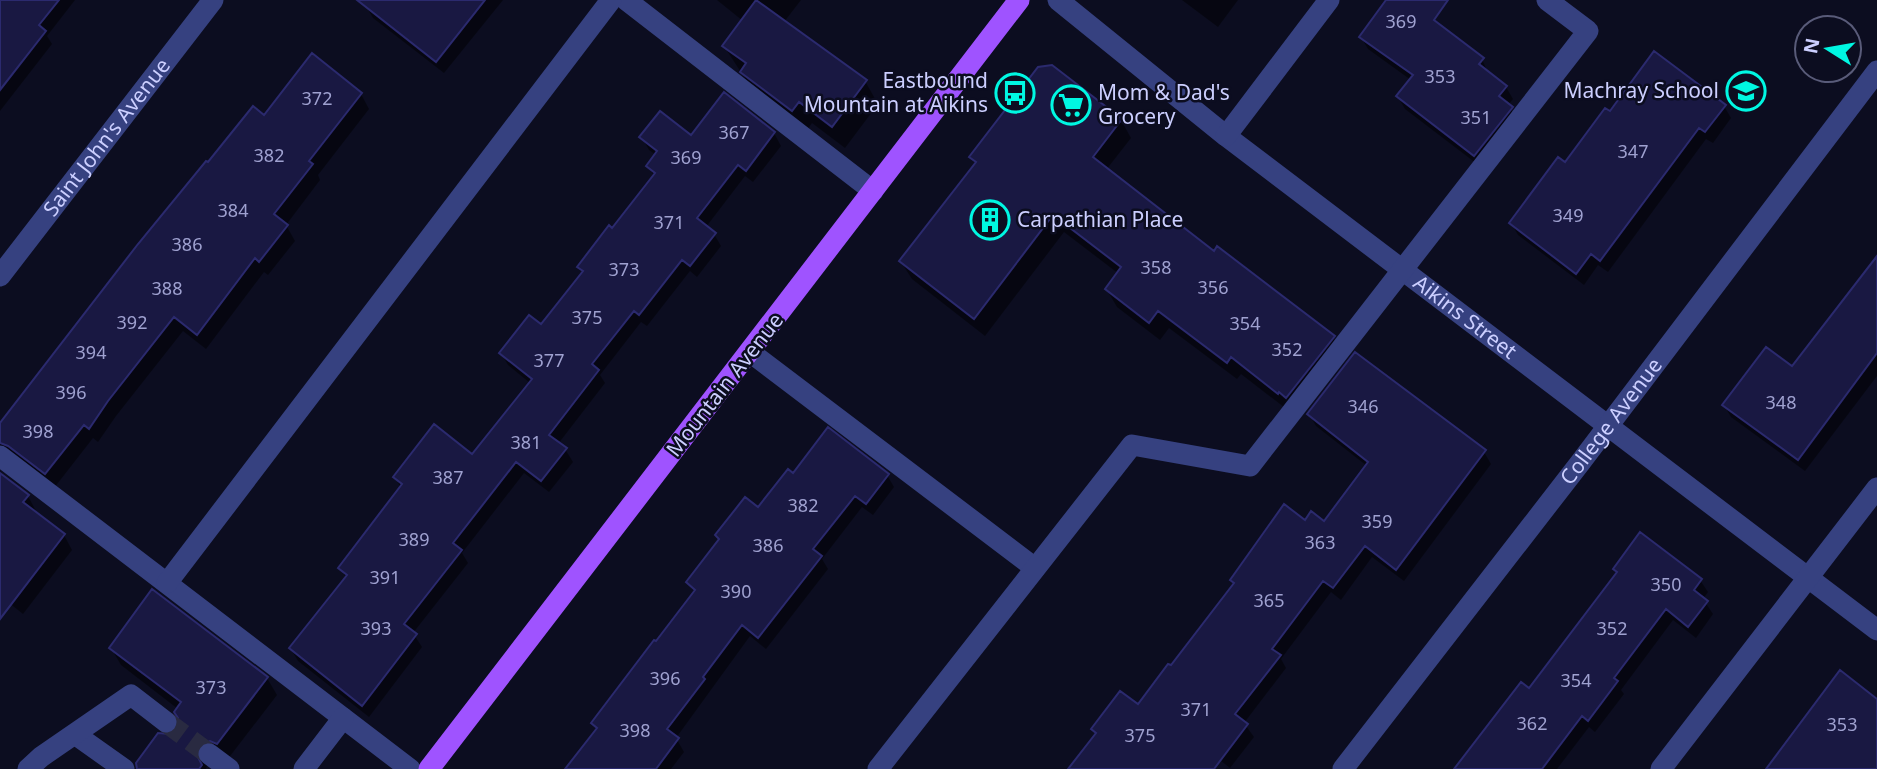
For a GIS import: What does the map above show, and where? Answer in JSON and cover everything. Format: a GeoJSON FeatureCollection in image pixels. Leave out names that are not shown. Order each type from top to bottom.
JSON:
{"type":"FeatureCollection","features":[{"type":"Feature","properties":{"kind":"main road","name":"Mountain Avenue"},"geometry":{"type":"LineString","coordinates":[[429,769],[1019,0]]}},
{"type":"Feature","properties":{"kind":"street","name":"Saint John's Avenue"},"geometry":{"type":"LineString","coordinates":[[0,276],[213,0]]}},
{"type":"Feature","properties":{"kind":"street"},"geometry":{"type":"LineString","coordinates":[[167,583],[611,0]]}},
{"type":"Feature","properties":{"kind":"street"},"geometry":{"type":"LineString","coordinates":[[626,0],[873,191]]}},
{"type":"Feature","properties":{"kind":"street","name":"Aikins Street"},"geometry":{"type":"LineString","coordinates":[[1058,0],[1226,136],[1877,630]]}},
{"type":"Feature","properties":{"kind":"street"},"geometry":{"type":"LineString","coordinates":[[1226,136],[1329,0]]}},
{"type":"Feature","properties":{"kind":"street"},"geometry":{"type":"LineString","coordinates":[[878,769],[1132,445],[1250,466],[1588,32],[1546,0]]}},
{"type":"Feature","properties":{"kind":"street","name":"College Avenue"},"geometry":{"type":"LineString","coordinates":[[1343,769],[1877,71]]}},
{"type":"Feature","properties":{"kind":"street"},"geometry":{"type":"LineString","coordinates":[[750,352],[1035,568]]}},
{"type":"Feature","properties":{"kind":"street"},"geometry":{"type":"LineString","coordinates":[[0,456],[410,769]]}},
{"type":"Feature","properties":{"kind":"street"},"geometry":{"type":"LineString","coordinates":[[1661,769],[1877,488]]}},
{"type":"Feature","properties":{"kind":"street"},"geometry":{"type":"LineString","coordinates":[[28,769],[41,757],[131,695],[166,722]]}},
{"type":"Feature","properties":{"kind":"street"},"geometry":{"type":"LineString","coordinates":[[304,769],[342,718]]}},
{"type":"Feature","properties":{"kind":"street"},"geometry":{"type":"LineString","coordinates":[[76,735],[124,769]]}},
{"type":"Feature","properties":{"kind":"street"},"geometry":{"type":"LineString","coordinates":[[209,754],[229,769]]}},
{"type":"Feature","properties":{"kind":"building"},"geometry":{"type":"Polygon","coordinates":[[[0,0],[59,0],[39,25],[46,31],[0,90],[0,0]]]}},
{"type":"Feature","properties":{"kind":"building"},"geometry":{"type":"Polygon","coordinates":[[[357,0],[485,0],[436,62],[357,0]]]}},
{"type":"Feature","properties":{"kind":"building"},"geometry":{"type":"Polygon","coordinates":[[[756,0],[867,80],[832,127],[799,102],[792,111],[740,72],[746,63],[722,46],[756,0]]]}},
{"type":"Feature","properties":{"kind":"building"},"geometry":{"type":"Polygon","coordinates":[[[1386,0],[1448,0],[1434,20],[1484,58],[1479,64],[1507,86],[1499,96],[1513,107],[1474,156],[1396,96],[1413,75],[1359,37],[1386,0]]]}},
{"type":"Feature","properties":{"kind":"building"},"geometry":{"type":"Polygon","coordinates":[[[1654,51],[1726,105],[1705,132],[1699,128],[1600,261],[1591,254],[1576,274],[1509,223],[1558,157],[1565,162],[1605,108],[1610,111],[1654,51]]]}},
{"type":"Feature","properties":{"kind":"building"},"geometry":{"type":"Polygon","coordinates":[[[312,53],[362,93],[309,161],[313,164],[274,214],[288,225],[259,262],[255,258],[197,335],[174,317],[89,429],[84,425],[45,474],[0,443],[0,423],[138,244],[253,106],[264,115],[312,53]]]}},
{"type":"Feature","properties":{"kind":"building"},"geometry":{"type":"Polygon","coordinates":[[[1052,65],[1122,119],[1093,157],[1214,251],[1217,246],[1335,336],[1286,398],[1231,357],[1227,363],[1158,311],[1149,323],[1105,289],[1121,267],[1053,215],[974,319],[899,261],[976,162],[969,157],[1038,67],[1052,65]]]}},
{"type":"Feature","properties":{"kind":"building"},"geometry":{"type":"Polygon","coordinates":[[[724,92],[775,132],[746,171],[738,165],[697,218],[716,233],[690,266],[682,260],[639,315],[634,311],[592,364],[599,370],[549,435],[567,448],[541,481],[516,462],[453,543],[462,550],[404,624],[417,634],[362,706],[289,648],[347,575],[338,568],[402,484],[393,477],[434,424],[472,454],[532,379],[499,353],[529,315],[541,324],[583,271],[577,267],[609,225],[612,228],[655,173],[646,166],[657,151],[639,137],[660,111],[691,135],[724,92]]]}},
{"type":"Feature","properties":{"kind":"building"},"geometry":{"type":"Polygon","coordinates":[[[1877,256],[1877,353],[1798,460],[1722,405],[1766,347],[1792,366],[1877,256]]]}},
{"type":"Feature","properties":{"kind":"building"},"geometry":{"type":"Polygon","coordinates":[[[1355,352],[1486,450],[1396,570],[1365,546],[1333,588],[1323,581],[1272,649],[1281,655],[1235,714],[1248,724],[1214,769],[1068,769],[1096,733],[1091,729],[1120,691],[1138,704],[1168,664],[1171,665],[1234,583],[1230,580],[1284,504],[1305,520],[1311,511],[1324,521],[1368,462],[1307,414],[1355,352]]]}},
{"type":"Feature","properties":{"kind":"building"},"geometry":{"type":"Polygon","coordinates":[[[828,427],[889,474],[866,504],[855,496],[813,549],[822,556],[758,638],[742,625],[667,729],[679,738],[656,769],[565,769],[597,728],[591,723],[695,590],[686,582],[719,539],[715,535],[745,497],[758,507],[788,469],[793,473],[828,427]]]}},
{"type":"Feature","properties":{"kind":"building"},"geometry":{"type":"Polygon","coordinates":[[[0,473],[29,495],[23,502],[65,534],[0,619],[0,473]]]}},
{"type":"Feature","properties":{"kind":"building"},"geometry":{"type":"Polygon","coordinates":[[[1640,532],[1702,579],[1694,590],[1708,601],[1688,627],[1666,609],[1614,678],[1618,681],[1588,721],[1582,716],[1542,769],[1454,769],[1521,682],[1529,688],[1617,572],[1613,569],[1640,532]]]}},
{"type":"Feature","properties":{"kind":"building"},"geometry":{"type":"Polygon","coordinates":[[[152,589],[268,677],[217,744],[210,741],[199,746],[196,753],[202,765],[199,769],[137,769],[136,763],[158,733],[170,734],[177,729],[178,718],[174,712],[181,702],[109,648],[152,589]]]}},
{"type":"Feature","properties":{"kind":"building"},"geometry":{"type":"Polygon","coordinates":[[[1840,670],[1877,699],[1877,769],[1766,769],[1840,670]]]}},
{"type":"Feature","properties":{"kind":"tunnel"},"geometry":{"type":"LineString","coordinates":[[166,722],[209,754]]}},
{"type":"Feature","properties":{"kind":"place","name":"Machray School"},"geometry":{"type":"Point","coordinates":[1746,91]}},
{"type":"Feature","properties":{"kind":"place","name":"Eastbound Mountain at Aikins"},"geometry":{"type":"Point","coordinates":[1015,93]}},
{"type":"Feature","properties":{"kind":"place","name":"Mom & Dad's Grocery"},"geometry":{"type":"Point","coordinates":[1071,105]}},
{"type":"Feature","properties":{"kind":"place","name":"Carpathian Place"},"geometry":{"type":"Point","coordinates":[990,220]}}]}
